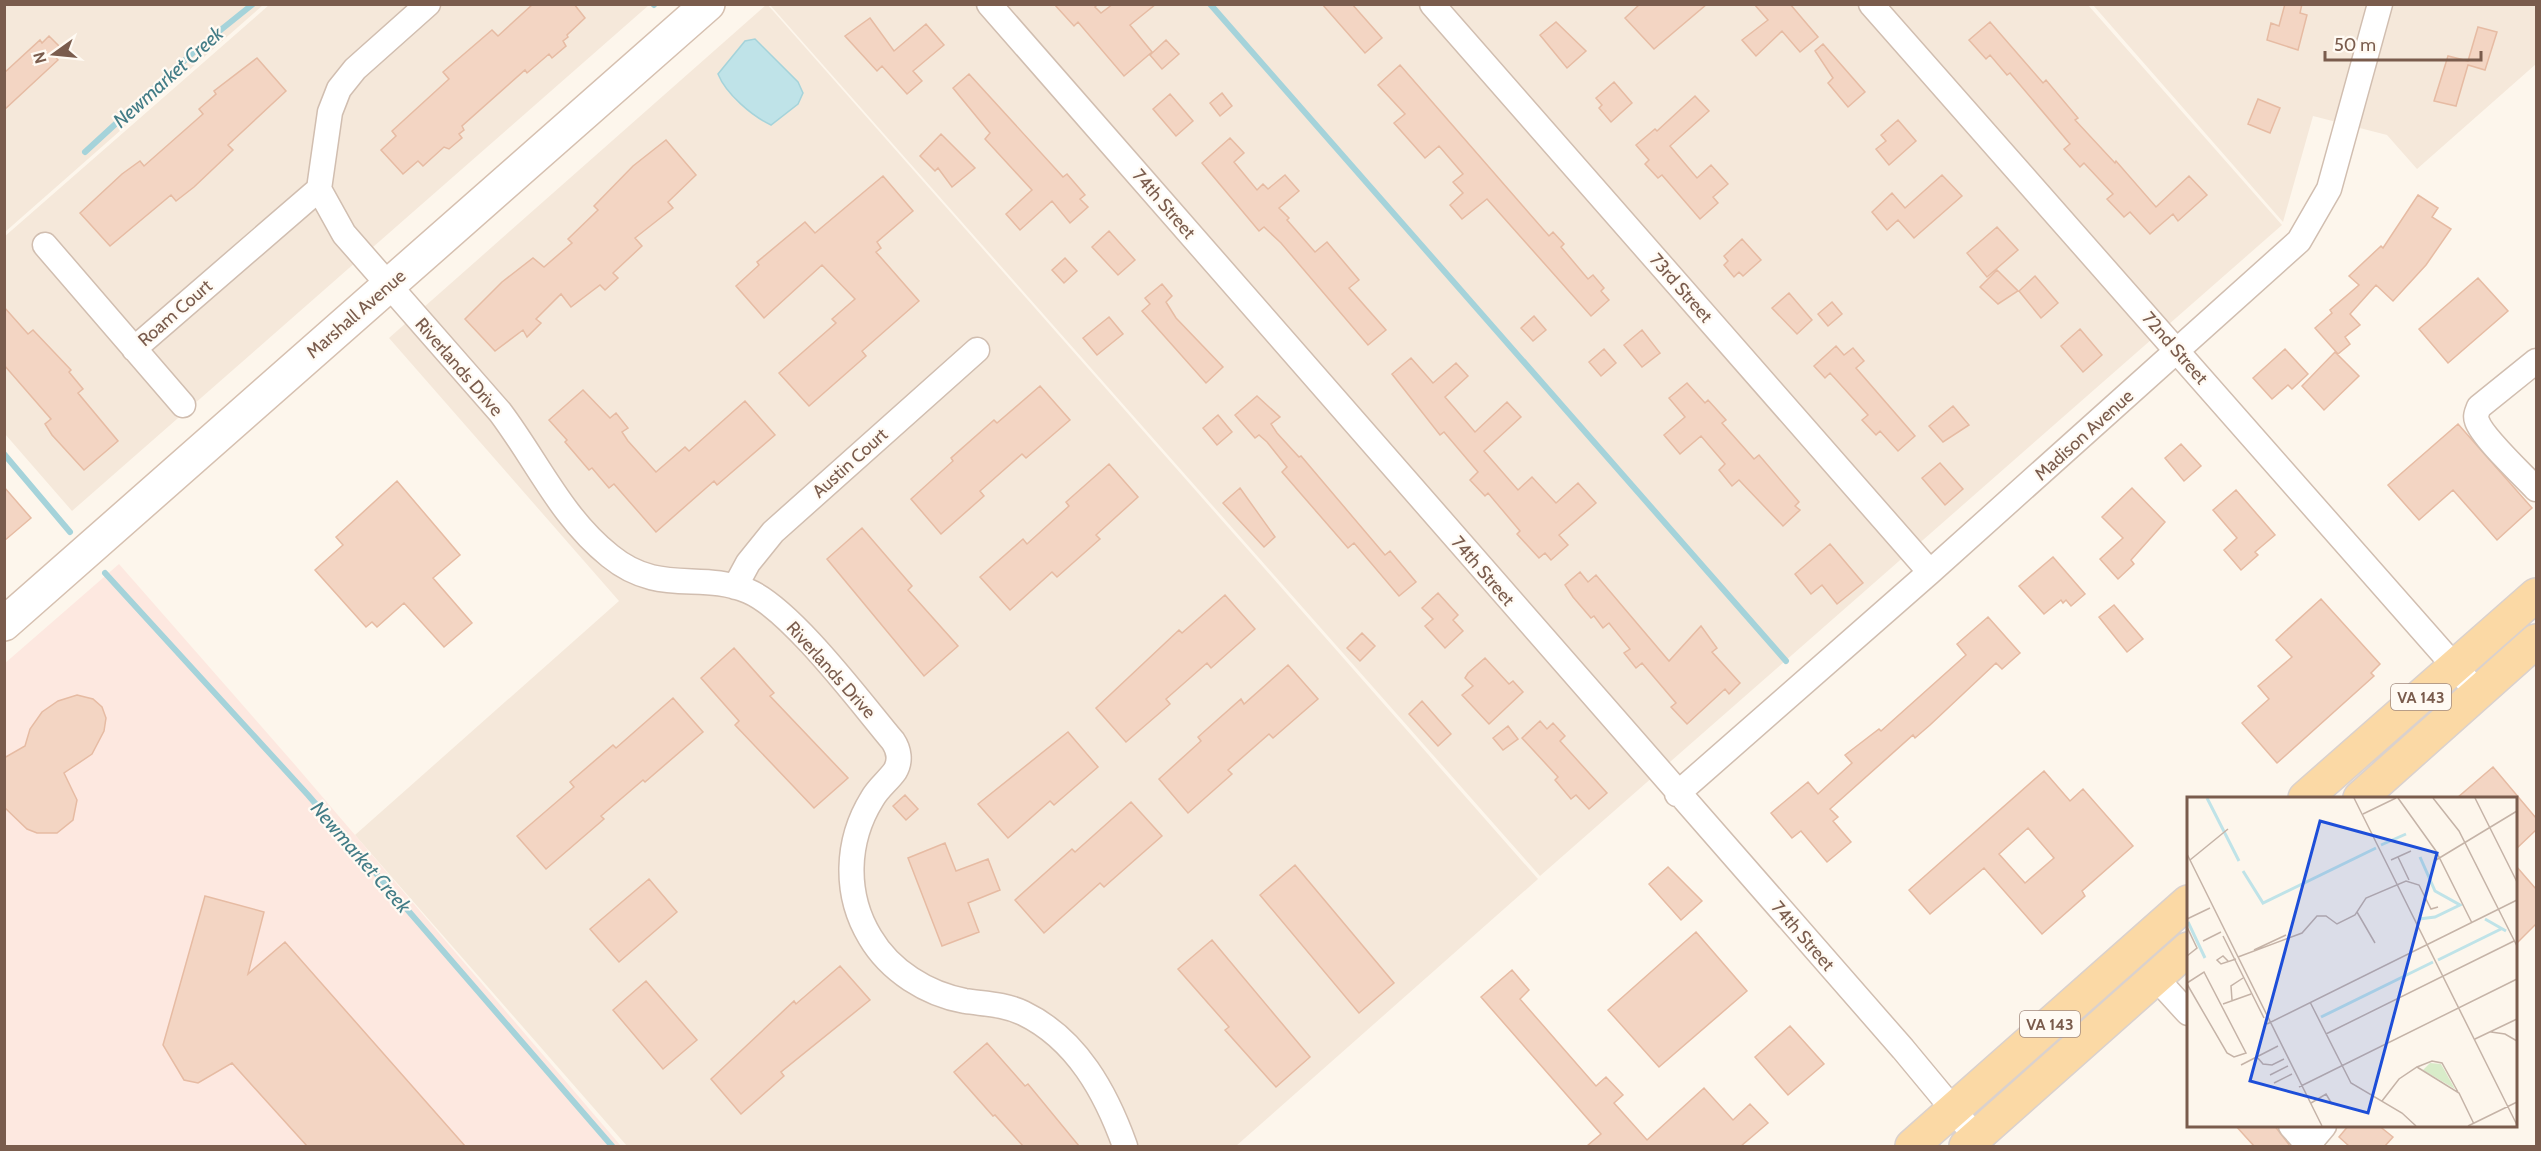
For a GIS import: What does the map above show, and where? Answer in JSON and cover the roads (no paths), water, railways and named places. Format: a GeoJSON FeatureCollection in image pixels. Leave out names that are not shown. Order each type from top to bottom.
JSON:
{"type":"FeatureCollection","features":[{"type":"Feature","properties":{"kind":"main road","name":"VA 143"},"geometry":{"type":"LineString","coordinates":[[2306,797],[2536,595]]}},
{"type":"Feature","properties":{"kind":"main road","name":"VA 143"},"geometry":{"type":"LineString","coordinates":[[2374,794],[2478,693],[2536,641]]}},
{"type":"Feature","properties":{"kind":"main road","name":"VA 143"},"geometry":{"type":"LineString","coordinates":[[1912,1146],[2187,903]]}},
{"type":"Feature","properties":{"kind":"main road","name":"VA 143"},"geometry":{"type":"LineString","coordinates":[[1971,1142],[2187,950]]}},
{"type":"Feature","properties":{"kind":"street"},"geometry":{"type":"LineString","coordinates":[[388,285],[344,234],[319,189],[330,112],[339,89],[368,56],[428,4]]}},
{"type":"Feature","properties":{"kind":"street","name":"Marshall Avenue"},"geometry":{"type":"LineString","coordinates":[[4,624],[708,4]]}},
{"type":"Feature","properties":{"kind":"street","name":"74th Street"},"geometry":{"type":"LineString","coordinates":[[989,4],[1953,1110],[1971,1142]]}},
{"type":"Feature","properties":{"kind":"street","name":"73rd Street"},"geometry":{"type":"LineString","coordinates":[[1432,4],[1930,573]]}},
{"type":"Feature","properties":{"kind":"street","name":"72nd Street"},"geometry":{"type":"LineString","coordinates":[[1871,4],[2478,693]]}},
{"type":"Feature","properties":{"kind":"street","name":"Madison Avenue"},"geometry":{"type":"LineString","coordinates":[[1677,794],[1930,573],[2284,257],[2299,241],[2321,208],[2335,170],[2380,4]]}},
{"type":"Feature","properties":{"kind":"street","name":"Roam Court"},"geometry":{"type":"LineString","coordinates":[[45,245],[134,349],[319,189]]}},
{"type":"Feature","properties":{"kind":"street","name":"Riverlands Drive"},"geometry":{"type":"LineString","coordinates":[[388,285],[500,412],[519,437],[568,514],[610,556],[645,576],[660,580],[735,586],[768,603],[814,648],[898,750],[896,770],[872,798],[860,822],[851,861],[852,882],[858,909],[877,947],[890,962],[926,988],[961,1000],[1001,1005],[1023,1012],[1042,1024],[1064,1043],[1091,1072],[1108,1103],[1125,1146]]}},
{"type":"Feature","properties":{"kind":"street"},"geometry":{"type":"LineString","coordinates":[[134,349],[183,405]]}},
{"type":"Feature","properties":{"kind":"street","name":"Austin Court"},"geometry":{"type":"LineString","coordinates":[[735,586],[748,563],[773,532],[977,350]]}},
{"type":"Feature","properties":{"kind":"street"},"geometry":{"type":"LineString","coordinates":[[2536,361],[2479,407],[2476,417],[2477,423],[2503,455],[2536,489]]}},
{"type":"Feature","properties":{"kind":"street"},"geometry":{"type":"LineString","coordinates":[[2156,978],[2187,1012]]}},
{"type":"Feature","properties":{"kind":"street","name":"Riverlands Drive"},"geometry":{"type":"LineString","coordinates":[[1108,1103],[1116,1146]]}},
{"type":"Feature","properties":{"kind":"street"},"geometry":{"type":"LineString","coordinates":[[2293,1127],[2308,1146],[2322,1127]]}},
{"type":"Feature","properties":{"kind":"water"},"geometry":{"type":"Polygon","coordinates":[[[755,39],[798,82],[803,93],[798,104],[771,125],[740,104],[718,74],[745,41],[755,39]]]}},
{"type":"Feature","properties":{"kind":"waterway","name":"Newmarket Creek"},"geometry":{"type":"LineString","coordinates":[[85,152],[197,49],[253,4]]}},
{"type":"Feature","properties":{"kind":"waterway"},"geometry":{"type":"LineString","coordinates":[[1210,4],[1786,661]]}},
{"type":"Feature","properties":{"kind":"waterway","name":"Newmarket Creek"},"geometry":{"type":"LineString","coordinates":[[4,454],[70,532]]}},
{"type":"Feature","properties":{"kind":"waterway","name":"Newmarket Creek"},"geometry":{"type":"LineString","coordinates":[[105,573],[308,795],[612,1146]]}}]}
